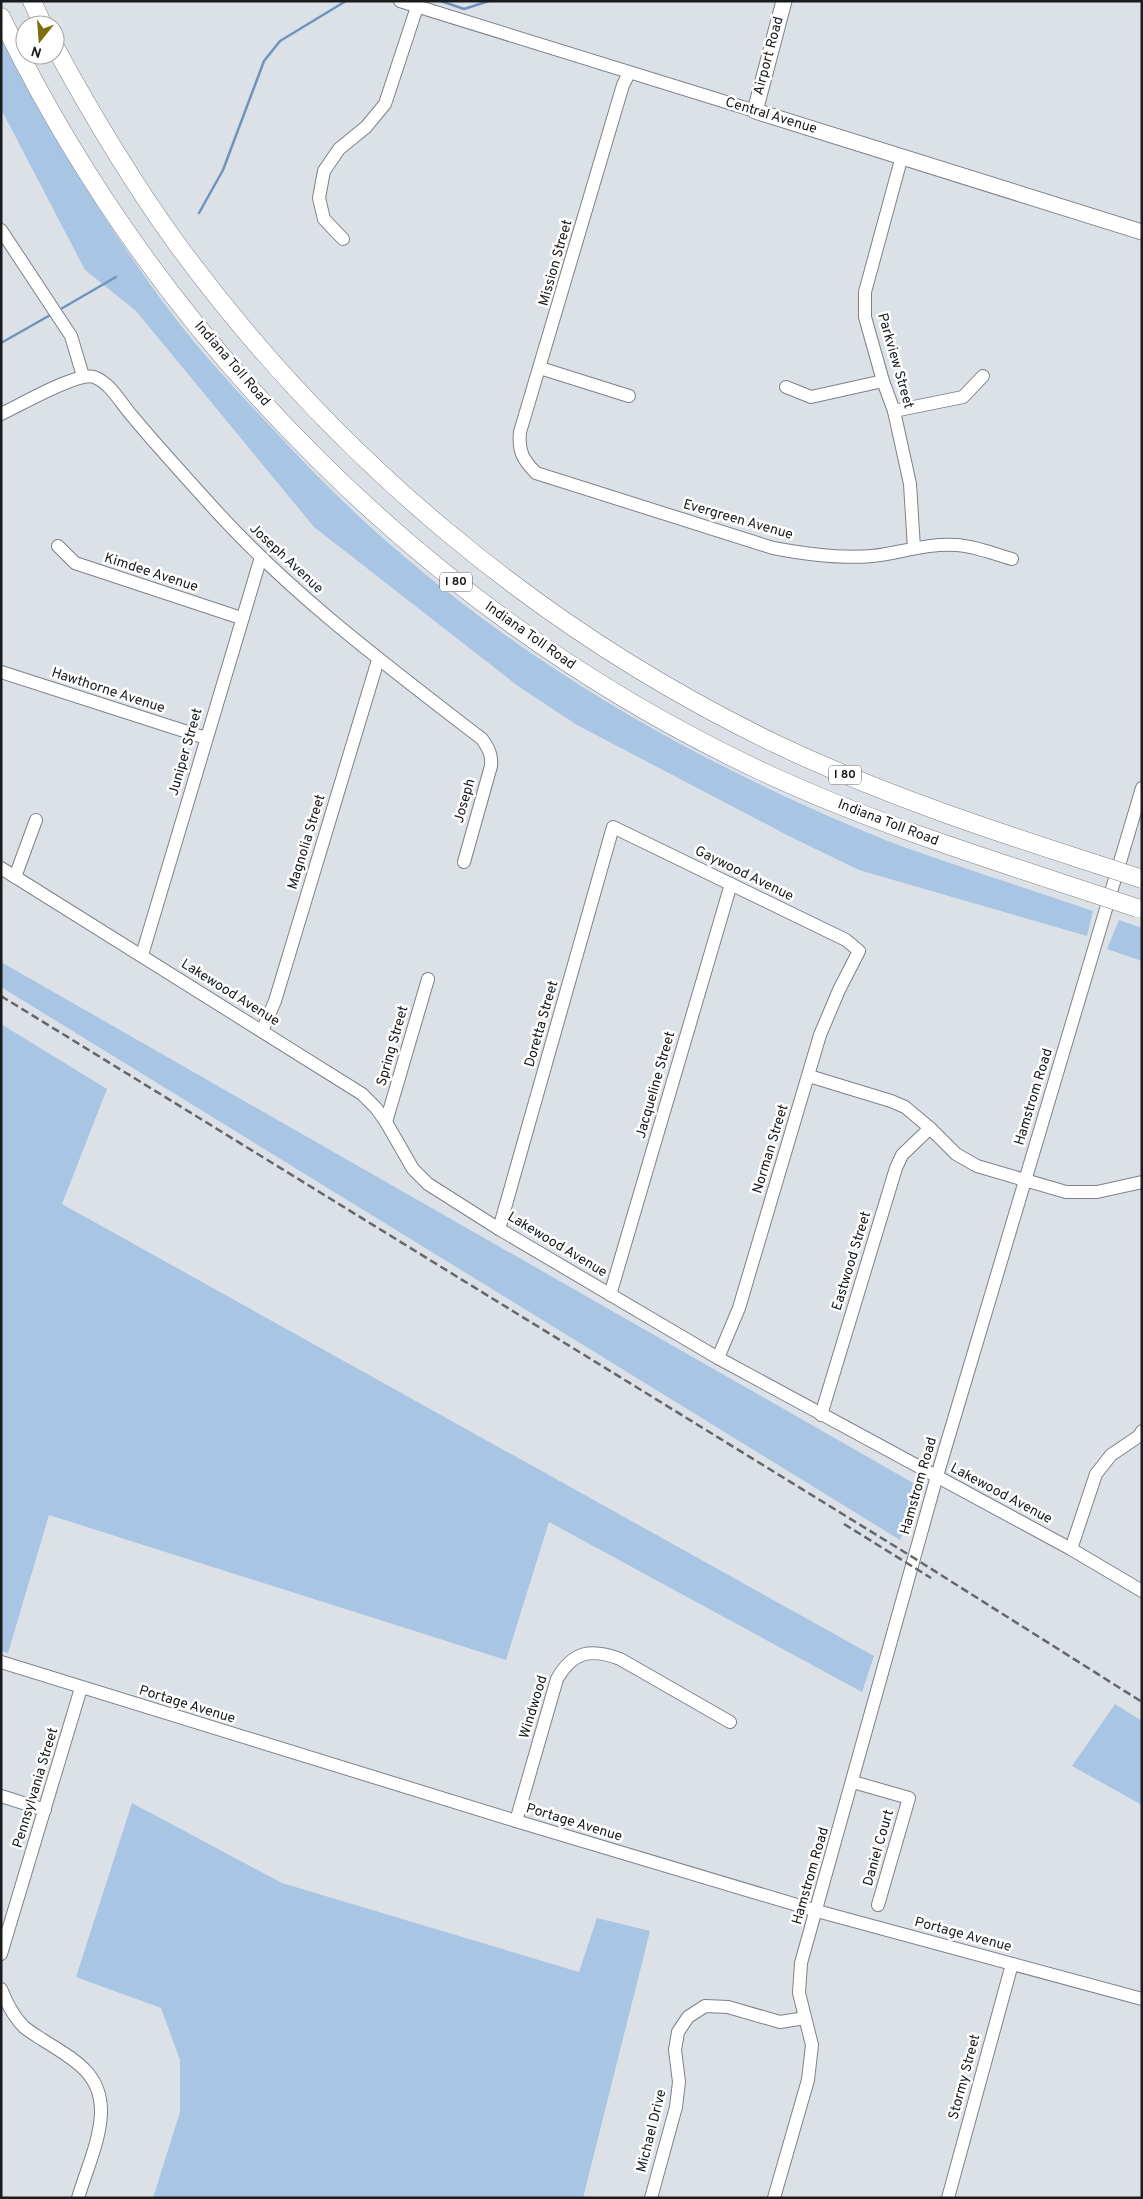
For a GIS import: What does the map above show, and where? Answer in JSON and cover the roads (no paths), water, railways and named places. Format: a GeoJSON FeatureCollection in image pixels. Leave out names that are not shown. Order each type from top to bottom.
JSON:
{"type":"FeatureCollection","features":[{"type":"Feature","properties":{"kind":"highway"},"geometry":{"type":"LineString","coordinates":[[32,1],[38,15]]}},
{"type":"Feature","properties":{"kind":"highway","name":"Indiana Toll Road"},"geometry":{"type":"LineString","coordinates":[[1,16],[48,103],[112,209],[153,268],[249,385],[330,471],[384,522],[438,567],[538,643],[596,682],[713,747],[822,798],[899,828],[1140,909]]}},
{"type":"Feature","properties":{"kind":"highway","name":"Indiana Toll Road"},"geometry":{"type":"LineString","coordinates":[[65,65],[111,146],[138,188],[178,245],[263,351],[308,401],[402,494],[503,577],[618,656],[716,713],[775,743],[910,802],[1142,879]]}},
{"type":"Feature","properties":{"kind":"main road","name":"Airport Road"},"geometry":{"type":"LineString","coordinates":[[755,111],[784,1]]}},
{"type":"Feature","properties":{"kind":"main road","name":"Central Avenue"},"geometry":{"type":"LineString","coordinates":[[755,111],[1142,232]]}},
{"type":"Feature","properties":{"kind":"street","name":"Central Avenue"},"geometry":{"type":"LineString","coordinates":[[400,1],[755,111]]}},
{"type":"Feature","properties":{"kind":"street"},"geometry":{"type":"LineString","coordinates":[[343,239],[324,219],[319,198],[324,171],[339,149],[366,127],[385,104],[417,7]]}},
{"type":"Feature","properties":{"kind":"street","name":"Mission Street"},"geometry":{"type":"LineString","coordinates":[[524,461],[519,447],[520,432],[623,85],[629,73]]}},
{"type":"Feature","properties":{"kind":"street","name":"Parkview Street"},"geometry":{"type":"LineString","coordinates":[[902,156],[865,292],[865,317],[883,381],[894,411],[910,484],[914,548]]}},
{"type":"Feature","properties":{"kind":"street"},"geometry":{"type":"LineString","coordinates":[[1,230],[63,321],[71,336],[83,376],[1,414]]}},
{"type":"Feature","properties":{"kind":"street"},"geometry":{"type":"LineString","coordinates":[[540,368],[629,396]]}},
{"type":"Feature","properties":{"kind":"street","name":"Joseph Avenue"},"geometry":{"type":"LineString","coordinates":[[83,376],[92,376],[107,385],[131,416],[216,511],[261,557],[334,624],[482,739],[489,748]]}},
{"type":"Feature","properties":{"kind":"street"},"geometry":{"type":"LineString","coordinates":[[894,411],[963,398],[983,376]]}},
{"type":"Feature","properties":{"kind":"street"},"geometry":{"type":"LineString","coordinates":[[786,387],[812,397],[883,381]]}},
{"type":"Feature","properties":{"kind":"street","name":"Evergreen Avenue"},"geometry":{"type":"LineString","coordinates":[[524,461],[536,473],[773,548],[807,554],[871,556],[914,548],[955,544],[1012,559]]}},
{"type":"Feature","properties":{"kind":"street","name":"Kimdee Avenue"},"geometry":{"type":"LineString","coordinates":[[58,546],[75,563],[241,618]]}},
{"type":"Feature","properties":{"kind":"street","name":"Juniper Street"},"geometry":{"type":"LineString","coordinates":[[142,955],[241,618],[261,557]]}},
{"type":"Feature","properties":{"kind":"street","name":"Magnolia Street"},"geometry":{"type":"LineString","coordinates":[[262,1032],[275,1001],[378,660]]}},
{"type":"Feature","properties":{"kind":"street","name":"Hawthorne Avenue"},"geometry":{"type":"LineString","coordinates":[[1,672],[206,738]]}},
{"type":"Feature","properties":{"kind":"street","name":"Joseph"},"geometry":{"type":"LineString","coordinates":[[464,862],[490,766],[489,748]]}},
{"type":"Feature","properties":{"kind":"street","name":"Hamstrom Road"},"geometry":{"type":"LineString","coordinates":[[774,2198],[808,2080],[812,2045],[799,1992],[801,1962],[817,1911],[937,1476],[1142,788]]}},
{"type":"Feature","properties":{"kind":"street"},"geometry":{"type":"LineString","coordinates":[[15,877],[36,820]]}},
{"type":"Feature","properties":{"kind":"street","name":"Gaywood Avenue"},"geometry":{"type":"LineString","coordinates":[[613,827],[846,940],[859,951]]}},
{"type":"Feature","properties":{"kind":"street","name":"Doretta Street"},"geometry":{"type":"LineString","coordinates":[[499,1229],[613,827]]}},
{"type":"Feature","properties":{"kind":"street","name":"Lakewood Avenue"},"geometry":{"type":"LineString","coordinates":[[1,868],[362,1094],[376,1108],[386,1122],[413,1169],[428,1184],[499,1229],[718,1358],[1071,1549],[1142,1591]]}},
{"type":"Feature","properties":{"kind":"street","name":"Jacqueline Street"},"geometry":{"type":"LineString","coordinates":[[610,1295],[731,884]]}},
{"type":"Feature","properties":{"kind":"street","name":"Norman Street"},"geometry":{"type":"LineString","coordinates":[[718,1358],[739,1308],[820,1035],[859,951]]}},
{"type":"Feature","properties":{"kind":"street","name":"Spring Street"},"geometry":{"type":"LineString","coordinates":[[386,1122],[428,978]]}},
{"type":"Feature","properties":{"kind":"street"},"geometry":{"type":"LineString","coordinates":[[809,1076],[906,1107],[966,1161],[1024,1180],[1066,1192],[1097,1192],[1142,1182]]}},
{"type":"Feature","properties":{"kind":"street","name":"Eastwood Street"},"geometry":{"type":"LineString","coordinates":[[822,1415],[896,1168],[910,1146],[930,1128]]}},
{"type":"Feature","properties":{"kind":"street"},"geometry":{"type":"LineString","coordinates":[[1071,1549],[1096,1474],[1111,1455],[1139,1436],[1142,1431]]}},
{"type":"Feature","properties":{"kind":"street","name":"Windwood"},"geometry":{"type":"LineString","coordinates":[[516,1821],[557,1679],[564,1667],[575,1658],[588,1653],[603,1653],[620,1659],[730,1722]]}},
{"type":"Feature","properties":{"kind":"street","name":"Portage Avenue"},"geometry":{"type":"LineString","coordinates":[[1,1662],[516,1821],[817,1911],[1142,1999]]}},
{"type":"Feature","properties":{"kind":"street","name":"Pennsylvania Street"},"geometry":{"type":"LineString","coordinates":[[1,1954],[81,1688]]}},
{"type":"Feature","properties":{"kind":"street","name":"Daniel Court"},"geometry":{"type":"LineString","coordinates":[[853,1782],[909,1798],[878,1905]]}},
{"type":"Feature","properties":{"kind":"street"},"geometry":{"type":"LineString","coordinates":[[1,1796],[45,1810]]}},
{"type":"Feature","properties":{"kind":"street","name":"Stormy Street"},"geometry":{"type":"LineString","coordinates":[[948,2198],[1012,1964]]}},
{"type":"Feature","properties":{"kind":"street"},"geometry":{"type":"LineString","coordinates":[[1,1989],[9,2009],[25,2028],[74,2059],[93,2077],[99,2094],[101,2112],[99,2127],[78,2198]]}},
{"type":"Feature","properties":{"kind":"street","name":"Michael Drive"},"geometry":{"type":"LineString","coordinates":[[651,2198],[676,2107],[679,2082],[674,2050],[678,2032],[688,2017],[705,2006],[728,2007],[780,2022],[805,2018]]}},
{"type":"Feature","properties":{"kind":"waterway"},"geometry":{"type":"LineString","coordinates":[[199,213],[223,170],[264,61],[280,41],[346,1]]}},
{"type":"Feature","properties":{"kind":"waterway"},"geometry":{"type":"LineString","coordinates":[[441,1],[464,9],[489,1]]}},
{"type":"Feature","properties":{"kind":"waterway"},"geometry":{"type":"LineString","coordinates":[[59,310],[116,277]]}},
{"type":"Feature","properties":{"kind":"waterway"},"geometry":{"type":"LineString","coordinates":[[1,343],[52,314]]}},
{"type":"Feature","properties":{"kind":"railway"},"geometry":{"type":"LineString","coordinates":[[1,996],[914,1558],[1142,1702]]}},
{"type":"Feature","properties":{"kind":"railway"},"geometry":{"type":"LineString","coordinates":[[844,1524],[931,1578]]}}]}
